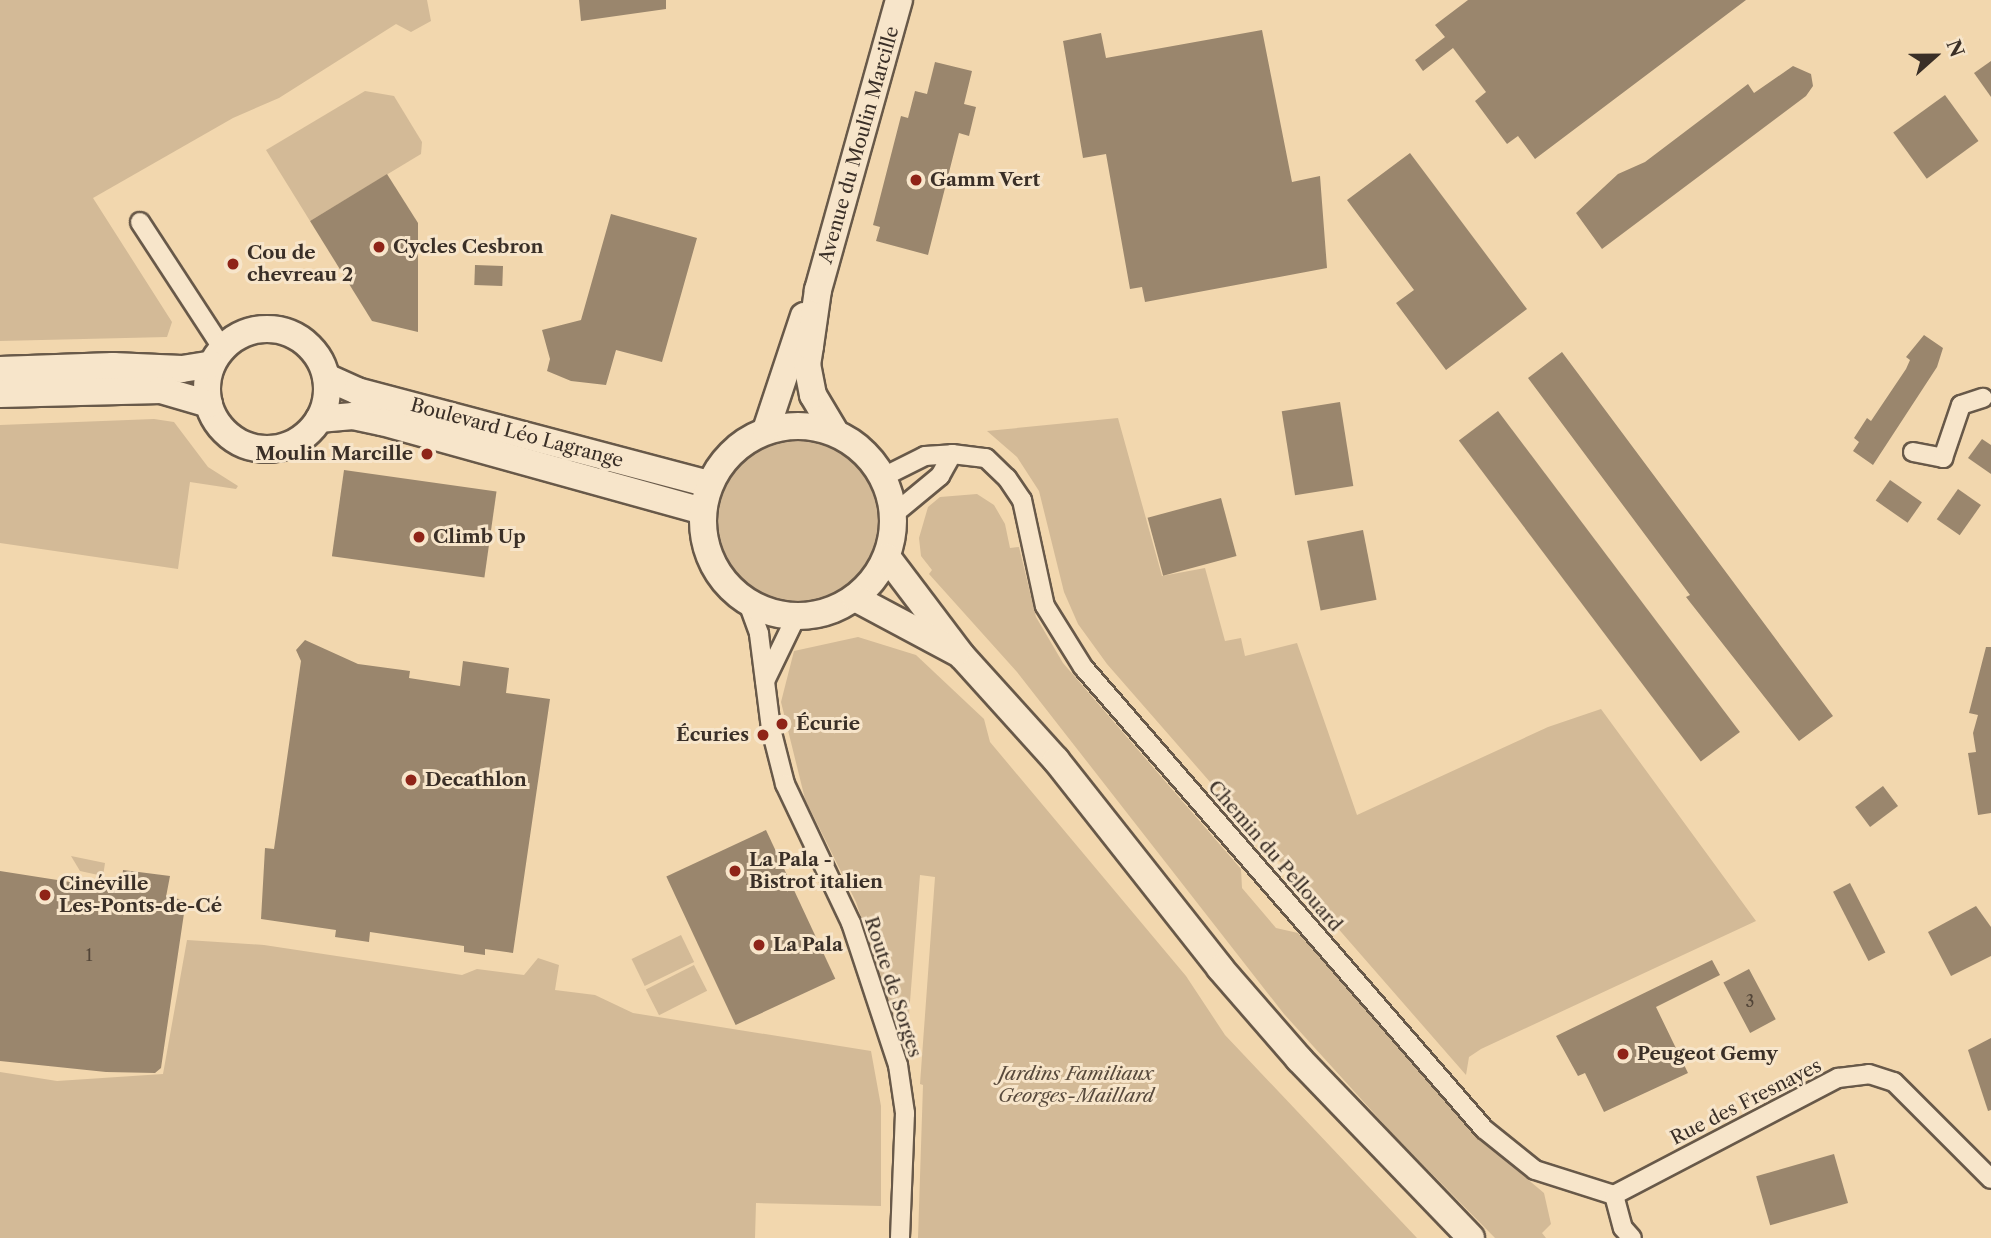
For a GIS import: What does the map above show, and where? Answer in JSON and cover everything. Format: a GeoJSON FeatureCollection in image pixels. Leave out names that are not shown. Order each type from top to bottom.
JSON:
{"type":"FeatureCollection","features":[{"type":"Feature","properties":{"kind":"main road","name":"Avenue du Moulin Marcille"},"geometry":{"type":"LineString","coordinates":[[835,432],[813,396],[807,365],[818,290],[899,0]]}},
{"type":"Feature","properties":{"kind":"main road","name":"Avenue du Moulin Marcille"},"geometry":{"type":"LineString","coordinates":[[766,430],[796,331],[818,290]]}},
{"type":"Feature","properties":{"kind":"main road"},"geometry":{"type":"LineString","coordinates":[[0,370],[113,366],[182,369],[217,356],[250,330],[285,331],[309,345],[326,377],[327,399],[319,419],[291,444],[255,448],[228,435],[209,404],[217,356]]}},
{"type":"Feature","properties":{"kind":"main road","name":"Boulevard Léo Lagrange"},"geometry":{"type":"LineString","coordinates":[[326,377],[357,391],[710,484]]}},
{"type":"Feature","properties":{"kind":"main road"},"geometry":{"type":"LineString","coordinates":[[0,394],[161,390],[209,404]]}},
{"type":"Feature","properties":{"kind":"main road","name":"Boulevard Léo Lagrange"},"geometry":{"type":"LineString","coordinates":[[319,419],[353,416],[382,422],[702,511]]}},
{"type":"Feature","properties":{"kind":"main road"},"geometry":{"type":"LineString","coordinates":[[812,426],[835,432],[863,450],[883,477],[894,514],[887,557],[874,580],[855,598],[828,613],[796,617],[748,603],[714,568],[704,541],[702,511],[710,484],[723,461],[743,443],[766,430],[812,426]]}},
{"type":"Feature","properties":{"kind":"main road"},"geometry":{"type":"LineString","coordinates":[[887,557],[962,656],[1056,760],[1220,968],[1299,1059],[1471,1238]]}},
{"type":"Feature","properties":{"kind":"main road"},"geometry":{"type":"LineString","coordinates":[[855,598],[962,656]]}},
{"type":"Feature","properties":{"kind":"street"},"geometry":{"type":"LineString","coordinates":[[140,222],[217,356]]}},
{"type":"Feature","properties":{"kind":"street"},"geometry":{"type":"LineString","coordinates":[[1913,452],[1943,458],[1961,405],[1988,397]]}},
{"type":"Feature","properties":{"kind":"street"},"geometry":{"type":"LineString","coordinates":[[894,514],[940,476],[952,454]]}},
{"type":"Feature","properties":{"kind":"street","name":"Chemin du Pellouard"},"geometry":{"type":"LineString","coordinates":[[883,477],[925,456],[952,454],[986,458],[1007,478],[1022,500],[1045,606],[1083,667],[1485,1129],[1535,1170],[1614,1195]]}},
{"type":"Feature","properties":{"kind":"street","name":"Route de Sorges"},"geometry":{"type":"LineString","coordinates":[[748,603],[759,634],[765,681],[785,784],[851,923],[898,1065],[905,1113],[900,1238]]}},
{"type":"Feature","properties":{"kind":"street"},"geometry":{"type":"LineString","coordinates":[[765,681],[796,617]]}},
{"type":"Feature","properties":{"kind":"street","name":"Rue des Fresnayes"},"geometry":{"type":"LineString","coordinates":[[1614,1195],[1838,1078],[1869,1074],[1894,1082],[1991,1179]]}},
{"type":"Feature","properties":{"kind":"street"},"geometry":{"type":"LineString","coordinates":[[1614,1195],[1623,1228],[1632,1238]]}},
{"type":"Feature","properties":{"kind":"green space"},"geometry":{"type":"Polygon","coordinates":[[[0,0],[427,0],[431,21],[411,32],[396,24],[279,98],[233,118],[93,198],[172,322],[167,337],[0,341],[0,0]]]}},
{"type":"Feature","properties":{"kind":"green space"},"geometry":{"type":"Polygon","coordinates":[[[365,91],[394,96],[422,142],[421,154],[310,221],[266,150],[365,91]]]}},
{"type":"Feature","properties":{"kind":"green space"},"geometry":{"type":"Polygon","coordinates":[[[1118,418],[1162,576],[1205,568],[1225,641],[1241,638],[1245,656],[1297,643],[1357,815],[1548,727],[1601,709],[1756,921],[1481,1049],[1469,1057],[1466,1075],[1107,664],[1078,624],[1064,592],[1039,491],[1017,457],[987,431],[1118,418]]]}},
{"type":"Feature","properties":{"kind":"green space"},"geometry":{"type":"Polygon","coordinates":[[[154,419],[174,422],[208,467],[238,486],[236,489],[190,482],[178,569],[0,543],[0,425],[154,419]]]}},
{"type":"Feature","properties":{"kind":"green space"},"geometry":{"type":"Polygon","coordinates":[[[799,439],[830,446],[857,463],[874,490],[881,521],[874,552],[857,579],[830,596],[799,603],[768,596],[741,579],[724,552],[717,521],[724,490],[741,463],[768,446],[799,439]]]}},
{"type":"Feature","properties":{"kind":"green space"},"geometry":{"type":"Polygon","coordinates":[[[977,494],[994,505],[1005,524],[1010,548],[1019,547],[1036,617],[1063,663],[1241,869],[1242,888],[1276,928],[1298,933],[1495,1152],[1544,1193],[1551,1224],[1542,1233],[1546,1238],[1495,1238],[1391,1132],[1284,1014],[1017,672],[929,574],[932,570],[921,556],[919,538],[928,507],[940,497],[977,494]]]}},
{"type":"Feature","properties":{"kind":"green space","name":"Jardins Familiaux Georges-Maillard"},"geometry":{"type":"Polygon","coordinates":[[[858,637],[916,655],[984,719],[990,742],[1186,976],[1225,1035],[1417,1238],[918,1238],[923,1085],[920,1084],[935,877],[920,875],[908,1027],[899,1030],[856,902],[805,799],[781,702],[794,651],[858,637]]]}},
{"type":"Feature","properties":{"kind":"green space"},"geometry":{"type":"Polygon","coordinates":[[[71,856],[105,863],[103,876],[80,871],[71,856]]]}},
{"type":"Feature","properties":{"kind":"green space"},"geometry":{"type":"Polygon","coordinates":[[[681,935],[694,962],[645,986],[632,959],[681,935]]]}},
{"type":"Feature","properties":{"kind":"green space"},"geometry":{"type":"Polygon","coordinates":[[[187,940],[264,945],[462,975],[477,969],[524,975],[538,958],[559,965],[555,990],[595,995],[633,1013],[871,1051],[881,1106],[881,1206],[756,1203],[755,1238],[0,1238],[0,1072],[57,1081],[163,1074],[187,940]]]}},
{"type":"Feature","properties":{"kind":"green space"},"geometry":{"type":"Polygon","coordinates":[[[694,965],[707,991],[659,1015],[646,990],[694,965]]]}},
{"type":"Feature","properties":{"kind":"building"},"geometry":{"type":"Polygon","coordinates":[[[579,0],[666,0],[666,9],[581,21],[579,0]]]}},
{"type":"Feature","properties":{"kind":"building"},"geometry":{"type":"Polygon","coordinates":[[[1468,0],[1746,0],[1535,159],[1518,136],[1507,144],[1475,101],[1486,92],[1453,48],[1423,71],[1415,60],[1445,37],[1435,25],[1468,0]]]}},
{"type":"Feature","properties":{"kind":"building"},"geometry":{"type":"Polygon","coordinates":[[[1262,30],[1292,182],[1320,176],[1327,268],[1145,302],[1142,287],[1130,289],[1106,154],[1083,158],[1063,41],[1101,33],[1106,58],[1262,30]]]}},
{"type":"Feature","properties":{"kind":"building"},"geometry":{"type":"Polygon","coordinates":[[[1991,61],[1991,97],[1974,73],[1991,61]]]}},
{"type":"Feature","properties":{"kind":"building","name":"Gamm Vert"},"geometry":{"type":"Polygon","coordinates":[[[935,62],[972,71],[964,104],[976,107],[969,136],[959,133],[928,255],[876,241],[880,227],[873,225],[901,116],[908,118],[915,91],[927,94],[935,62]]]}},
{"type":"Feature","properties":{"kind":"building"},"geometry":{"type":"Polygon","coordinates":[[[1793,66],[1811,74],[1813,86],[1806,96],[1602,249],[1576,213],[1618,174],[1645,162],[1748,84],[1754,93],[1793,66]]]}},
{"type":"Feature","properties":{"kind":"building"},"geometry":{"type":"Polygon","coordinates":[[[1945,95],[1979,141],[1927,179],[1893,133],[1945,95]]]}},
{"type":"Feature","properties":{"kind":"building"},"geometry":{"type":"Polygon","coordinates":[[[1410,153],[1527,309],[1446,370],[1396,303],[1414,290],[1347,200],[1410,153]]]}},
{"type":"Feature","properties":{"kind":"building"},"geometry":{"type":"Polygon","coordinates":[[[387,174],[418,223],[418,332],[372,321],[310,221],[387,174]]]}},
{"type":"Feature","properties":{"kind":"building"},"geometry":{"type":"Polygon","coordinates":[[[611,214],[697,238],[662,362],[616,350],[606,385],[571,381],[547,371],[550,359],[542,330],[581,320],[611,214]]]}},
{"type":"Feature","properties":{"kind":"building"},"geometry":{"type":"Polygon","coordinates":[[[475,265],[503,266],[502,286],[474,285],[475,265]]]}},
{"type":"Feature","properties":{"kind":"building"},"geometry":{"type":"Polygon","coordinates":[[[1924,335],[1943,348],[1937,367],[1873,465],[1853,451],[1859,442],[1854,438],[1867,418],[1871,421],[1906,369],[1910,360],[1906,357],[1924,335]]]}},
{"type":"Feature","properties":{"kind":"building"},"geometry":{"type":"Polygon","coordinates":[[[1562,352],[1833,716],[1799,741],[1686,597],[1690,595],[1528,378],[1562,352]]]}},
{"type":"Feature","properties":{"kind":"building"},"geometry":{"type":"Polygon","coordinates":[[[1340,402],[1353,486],[1295,495],[1282,411],[1340,402]]]}},
{"type":"Feature","properties":{"kind":"building"},"geometry":{"type":"Polygon","coordinates":[[[1498,411],[1740,732],[1701,762],[1459,440],[1498,411]]]}},
{"type":"Feature","properties":{"kind":"building"},"geometry":{"type":"Polygon","coordinates":[[[1982,439],[1991,445],[1991,474],[1968,458],[1982,439]]]}},
{"type":"Feature","properties":{"kind":"building","name":"Climb Up"},"geometry":{"type":"Polygon","coordinates":[[[344,470],[497,491],[484,578],[332,556],[344,470]]]}},
{"type":"Feature","properties":{"kind":"building"},"geometry":{"type":"Polygon","coordinates":[[[1890,480],[1922,502],[1908,523],[1876,500],[1890,480]]]}},
{"type":"Feature","properties":{"kind":"building"},"geometry":{"type":"Polygon","coordinates":[[[1958,489],[1981,505],[1960,535],[1937,519],[1958,489]]]}},
{"type":"Feature","properties":{"kind":"building"},"geometry":{"type":"Polygon","coordinates":[[[1221,498],[1237,556],[1163,576],[1148,518],[1221,498]]]}},
{"type":"Feature","properties":{"kind":"building"},"geometry":{"type":"Polygon","coordinates":[[[1363,530],[1377,600],[1321,611],[1307,541],[1363,530]]]}},
{"type":"Feature","properties":{"kind":"building","name":"Decathlon"},"geometry":{"type":"Polygon","coordinates":[[[305,640],[358,664],[410,671],[409,678],[460,686],[463,661],[509,668],[506,693],[550,699],[513,953],[485,949],[485,955],[464,952],[464,946],[370,932],[369,942],[335,937],[336,930],[261,919],[265,848],[274,849],[301,661],[296,650],[305,640]]]}},
{"type":"Feature","properties":{"kind":"building"},"geometry":{"type":"Polygon","coordinates":[[[1986,647],[1991,647],[1991,813],[1978,815],[1968,753],[1976,752],[1973,733],[1978,715],[1969,713],[1986,647]]]}},
{"type":"Feature","properties":{"kind":"building"},"geometry":{"type":"Polygon","coordinates":[[[1883,786],[1898,806],[1870,827],[1855,807],[1883,786]]]}},
{"type":"Feature","properties":{"kind":"building","name":"La Pala"},"geometry":{"type":"Polygon","coordinates":[[[766,830],[835,979],[736,1025],[666,876],[766,830]]]}},
{"type":"Feature","properties":{"kind":"building"},"geometry":{"type":"Polygon","coordinates":[[[123,870],[170,876],[166,897],[186,900],[161,1068],[155,1073],[106,1072],[0,1061],[0,871],[121,890],[123,870]]]}},
{"type":"Feature","properties":{"kind":"building"},"geometry":{"type":"Polygon","coordinates":[[[1850,883],[1885,952],[1868,961],[1833,892],[1850,883]]]}},
{"type":"Feature","properties":{"kind":"building"},"geometry":{"type":"Polygon","coordinates":[[[1976,906],[1991,927],[1991,956],[1951,976],[1928,932],[1976,906]]]}},
{"type":"Feature","properties":{"kind":"building","name":"Peugeot Gemy"},"geometry":{"type":"Polygon","coordinates":[[[1712,960],[1720,975],[1656,1007],[1688,1073],[1604,1112],[1585,1073],[1578,1076],[1556,1036],[1712,960]]]}},
{"type":"Feature","properties":{"kind":"building"},"geometry":{"type":"Polygon","coordinates":[[[1749,969],[1776,1019],[1750,1033],[1723,983],[1749,969]]]}},
{"type":"Feature","properties":{"kind":"building"},"geometry":{"type":"Polygon","coordinates":[[[1991,1038],[1991,1110],[1988,1111],[1968,1050],[1991,1038]]]}},
{"type":"Feature","properties":{"kind":"building"},"geometry":{"type":"Polygon","coordinates":[[[1834,1154],[1848,1203],[1770,1225],[1756,1176],[1834,1154]]]}},
{"type":"Feature","properties":{"kind":"place","name":"Gamm Vert"},"geometry":{"type":"Point","coordinates":[916,180]}},
{"type":"Feature","properties":{"kind":"place","name":"Cycles Cesbron"},"geometry":{"type":"Point","coordinates":[379,247]}},
{"type":"Feature","properties":{"kind":"place","name":"Cou de chevreau 2"},"geometry":{"type":"Point","coordinates":[233,264]}},
{"type":"Feature","properties":{"kind":"place","name":"Moulin Marcille"},"geometry":{"type":"Point","coordinates":[427,454]}},
{"type":"Feature","properties":{"kind":"place","name":"Climb Up"},"geometry":{"type":"Point","coordinates":[419,537]}},
{"type":"Feature","properties":{"kind":"place","name":"Écurie"},"geometry":{"type":"Point","coordinates":[782,724]}},
{"type":"Feature","properties":{"kind":"place","name":"Écuries"},"geometry":{"type":"Point","coordinates":[763,735]}},
{"type":"Feature","properties":{"kind":"place","name":"Decathlon"},"geometry":{"type":"Point","coordinates":[411,780]}},
{"type":"Feature","properties":{"kind":"place","name":"La Pala - Bistrot italien"},"geometry":{"type":"Point","coordinates":[735,871]}},
{"type":"Feature","properties":{"kind":"place","name":"Cinéville Les-Ponts-de-Cé"},"geometry":{"type":"Point","coordinates":[45,895]}},
{"type":"Feature","properties":{"kind":"place","name":"La Pala"},"geometry":{"type":"Point","coordinates":[759,945]}},
{"type":"Feature","properties":{"kind":"place","name":"Peugeot Gemy"},"geometry":{"type":"Point","coordinates":[1623,1054]}}]}
